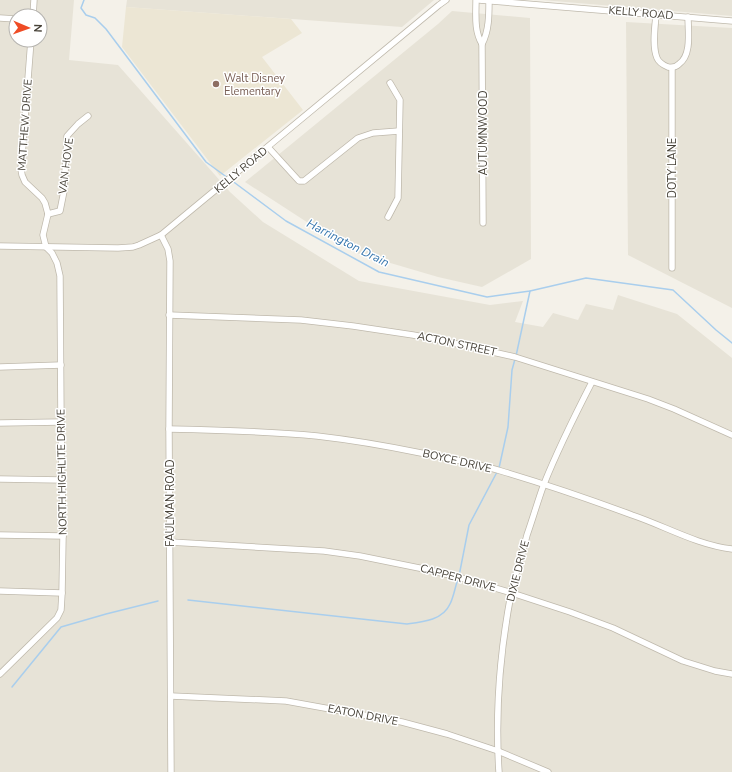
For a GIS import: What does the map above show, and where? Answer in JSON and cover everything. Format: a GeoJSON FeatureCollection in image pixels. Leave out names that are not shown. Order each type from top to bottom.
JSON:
{"type":"FeatureCollection","features":[{"type":"Feature","properties":{"kind":"street","name":"KELLY ROAD"},"geometry":{"type":"LineString","coordinates":[[0,246],[133,247],[161,235],[446,0]]}},
{"type":"Feature","properties":{"kind":"street","name":"KELLY ROAD"},"geometry":{"type":"LineString","coordinates":[[478,0],[732,21]]}},
{"type":"Feature","properties":{"kind":"street","name":"AUTUMNWOOD"},"geometry":{"type":"LineString","coordinates":[[478,0],[476,29],[482,44],[483,223]]}},
{"type":"Feature","properties":{"kind":"street","name":"AUTUMNWOOD"},"geometry":{"type":"LineString","coordinates":[[482,44],[486,38],[489,1]]}},
{"type":"Feature","properties":{"kind":"street"},"geometry":{"type":"LineString","coordinates":[[656,14],[655,54],[659,63],[672,68],[684,61],[688,50],[688,18]]}},
{"type":"Feature","properties":{"kind":"street","name":"MATTHEW DRIVE"},"geometry":{"type":"LineString","coordinates":[[31,48],[21,169],[25,182],[44,200],[48,214]]}},
{"type":"Feature","properties":{"kind":"street","name":"DOTY LANE"},"geometry":{"type":"LineString","coordinates":[[672,68],[672,268]]}},
{"type":"Feature","properties":{"kind":"street"},"geometry":{"type":"LineString","coordinates":[[388,217],[398,198],[400,100],[390,83]]}},
{"type":"Feature","properties":{"kind":"street","name":"VAN HOVE"},"geometry":{"type":"LineString","coordinates":[[48,214],[60,212],[64,191],[67,136],[88,116]]}},
{"type":"Feature","properties":{"kind":"street"},"geometry":{"type":"LineString","coordinates":[[268,147],[299,181],[304,181],[358,138],[373,133],[399,131]]}},
{"type":"Feature","properties":{"kind":"street"},"geometry":{"type":"LineString","coordinates":[[46,247],[43,235],[48,214]]}},
{"type":"Feature","properties":{"kind":"street","name":"FAULMAN ROAD"},"geometry":{"type":"LineString","coordinates":[[161,235],[168,249],[170,261],[169,429],[171,772]]}},
{"type":"Feature","properties":{"kind":"street","name":"NORTH HIGHLITE DRIVE"},"geometry":{"type":"LineString","coordinates":[[0,674],[57,618],[61,610],[63,536],[60,422],[60,276],[57,263],[52,253],[46,247]]}},
{"type":"Feature","properties":{"kind":"street","name":"ACTON STREET"},"geometry":{"type":"LineString","coordinates":[[169,314],[301,320],[413,335],[484,350],[515,357],[648,399],[732,435]]}},
{"type":"Feature","properties":{"kind":"street"},"geometry":{"type":"LineString","coordinates":[[0,367],[61,365]]}},
{"type":"Feature","properties":{"kind":"street","name":"DIXIE DRIVE"},"geometry":{"type":"LineString","coordinates":[[499,772],[498,707],[502,662],[512,593],[518,567],[544,484],[568,430],[592,382]]}},
{"type":"Feature","properties":{"kind":"street"},"geometry":{"type":"LineString","coordinates":[[0,423],[60,422]]}},
{"type":"Feature","properties":{"kind":"street","name":"BOYCE DRIVE"},"geometry":{"type":"LineString","coordinates":[[169,429],[239,430],[317,436],[349,440],[459,460],[544,484],[633,515],[700,542],[732,549]]}},
{"type":"Feature","properties":{"kind":"street"},"geometry":{"type":"LineString","coordinates":[[0,479],[62,480]]}},
{"type":"Feature","properties":{"kind":"street"},"geometry":{"type":"LineString","coordinates":[[0,535],[63,536]]}},
{"type":"Feature","properties":{"kind":"street","name":"CAPPER DRIVE"},"geometry":{"type":"LineString","coordinates":[[170,542],[324,550],[393,562],[444,573],[570,612],[613,628],[683,661],[715,671],[732,674]]}},
{"type":"Feature","properties":{"kind":"street"},"geometry":{"type":"LineString","coordinates":[[0,592],[62,593]]}},
{"type":"Feature","properties":{"kind":"street","name":"EATON DRIVE"},"geometry":{"type":"LineString","coordinates":[[171,696],[286,701],[402,722],[447,734],[498,751],[548,772]]}},
{"type":"Feature","properties":{"kind":"shaded area"},"geometry":{"type":"Polygon","coordinates":[[[0,0],[74,0],[69,60],[118,65],[230,192],[263,222],[359,281],[490,305],[523,301],[515,322],[543,327],[553,313],[578,320],[586,304],[613,310],[618,295],[677,314],[732,358],[732,772],[0,772],[0,0]]]}},
{"type":"Feature","properties":{"kind":"shaded area"},"geometry":{"type":"Polygon","coordinates":[[[127,0],[434,0],[402,27],[126,7],[127,0]]]}},
{"type":"Feature","properties":{"kind":"shaded area"},"geometry":{"type":"Polygon","coordinates":[[[542,0],[732,0],[732,16],[542,0]]]}},
{"type":"Feature","properties":{"kind":"shaded area","name":"Walt Disney Elementary"},"geometry":{"type":"Polygon","coordinates":[[[126,7],[291,19],[302,33],[262,57],[303,110],[220,176],[122,47],[126,7]]]}},
{"type":"Feature","properties":{"kind":"shaded area"},"geometry":{"type":"Polygon","coordinates":[[[452,11],[530,18],[531,259],[482,287],[438,277],[353,252],[245,182],[452,11]]]}},
{"type":"Feature","properties":{"kind":"shaded area"},"geometry":{"type":"Polygon","coordinates":[[[626,22],[732,28],[732,308],[628,255],[626,22]]]}},
{"type":"Feature","properties":{"kind":"waterway","name":"Harrington Drain"},"geometry":{"type":"LineString","coordinates":[[84,0],[81,8],[86,15],[95,18],[106,29],[206,162],[228,178]]}},
{"type":"Feature","properties":{"kind":"waterway","name":"Harrington Drain"},"geometry":{"type":"LineString","coordinates":[[231,180],[286,221],[379,272],[487,297],[530,291],[586,278],[673,290],[732,343]]}},
{"type":"Feature","properties":{"kind":"waterway"},"geometry":{"type":"LineString","coordinates":[[516,356],[530,291]]}},
{"type":"Feature","properties":{"kind":"waterway"},"geometry":{"type":"LineString","coordinates":[[499,468],[508,427],[512,370],[515,359]]}},
{"type":"Feature","properties":{"kind":"waterway"},"geometry":{"type":"LineString","coordinates":[[459,576],[469,525],[497,472]]}},
{"type":"Feature","properties":{"kind":"waterway"},"geometry":{"type":"LineString","coordinates":[[188,600],[407,624],[432,619],[443,614],[451,601],[458,579]]}},
{"type":"Feature","properties":{"kind":"waterway"},"geometry":{"type":"LineString","coordinates":[[12,687],[61,627],[158,601]]}},
{"type":"Feature","properties":{"kind":"place","name":"Walt Disney Elementary"},"geometry":{"type":"Point","coordinates":[216,84]}}]}
